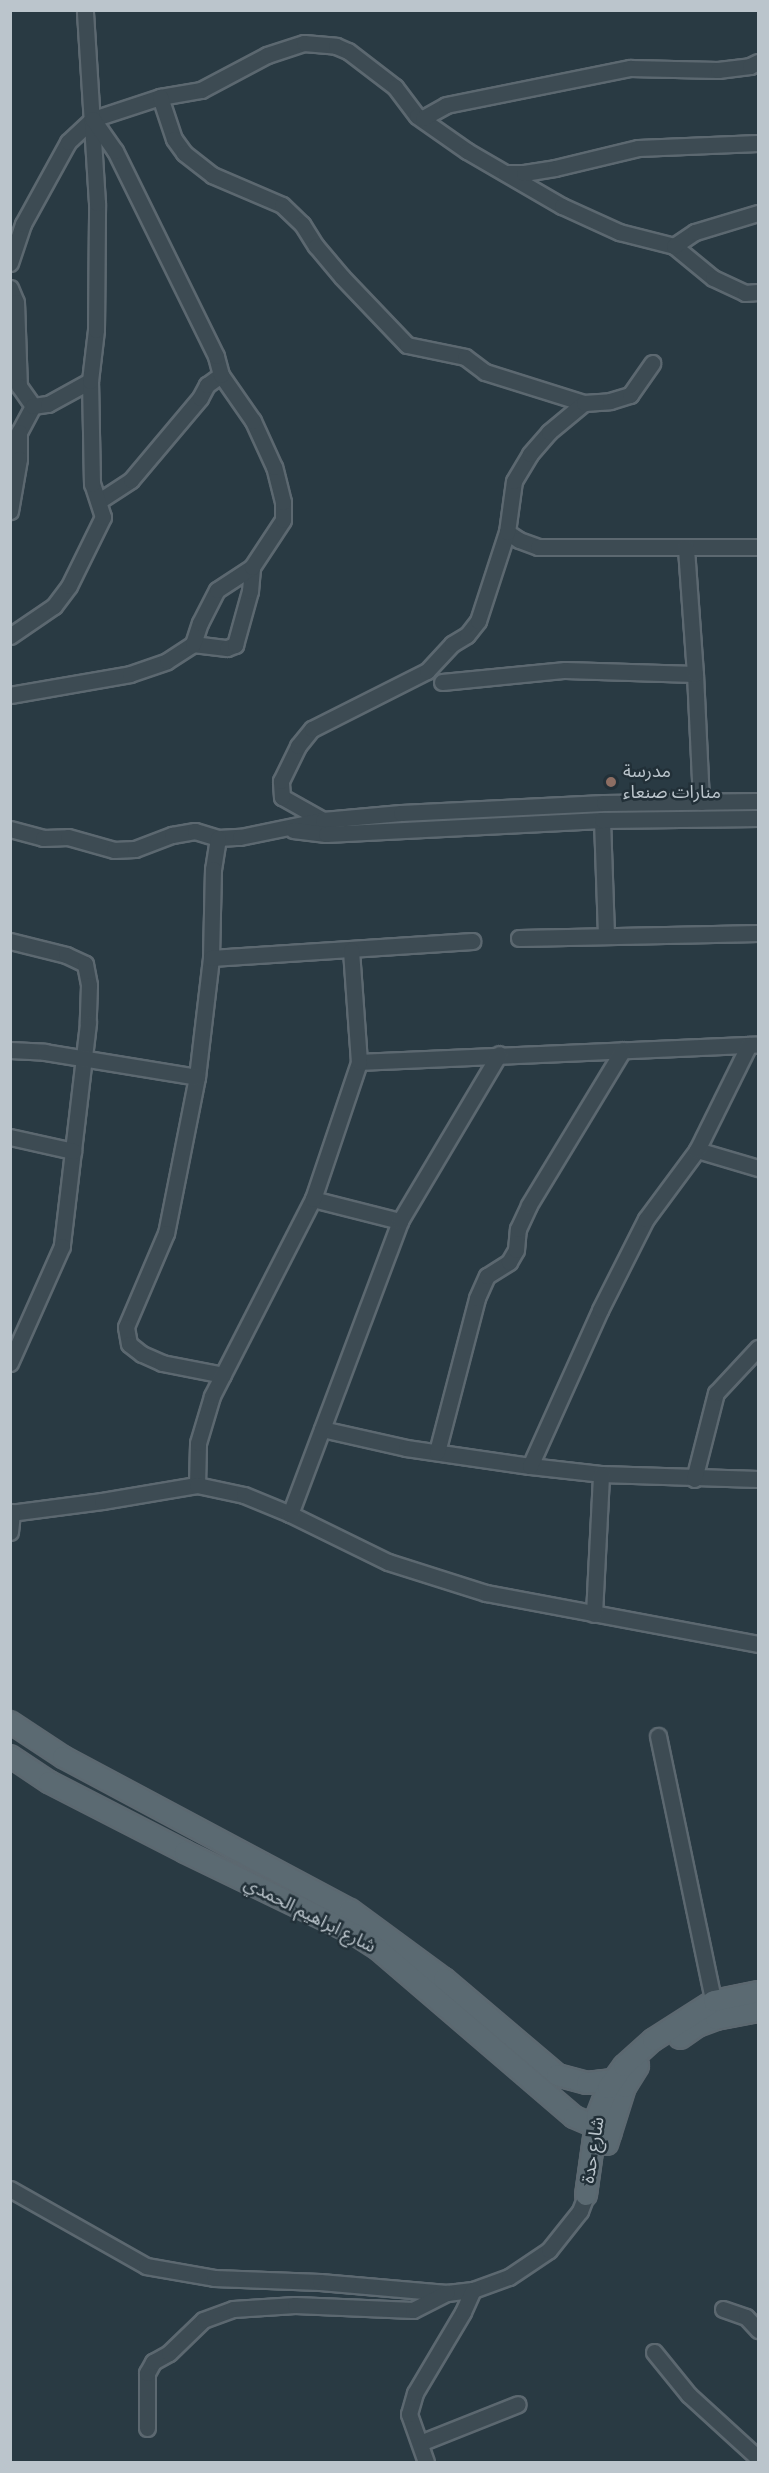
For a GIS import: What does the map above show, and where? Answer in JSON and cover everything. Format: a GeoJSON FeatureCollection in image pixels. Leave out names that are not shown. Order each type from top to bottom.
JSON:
{"type":"FeatureCollection","features":[{"type":"Feature","properties":{"kind":"main road","name":"شارع ابراهيم الحمدي"},"geometry":{"type":"LineString","coordinates":[[10,1722],[63,1757],[321,1892],[390,1938],[444,1979],[557,2074],[587,2083],[613,2080]]}},
{"type":"Feature","properties":{"kind":"main road","name":"شارع ابراهيم الحمدي"},"geometry":{"type":"LineString","coordinates":[[10,1756],[50,1782],[355,1934],[378,1949],[430,1996],[574,2117],[603,2130]]}},
{"type":"Feature","properties":{"kind":"main road"},"geometry":{"type":"LineString","coordinates":[[308,1912],[321,1892]]}},
{"type":"Feature","properties":{"kind":"main road"},"geometry":{"type":"LineString","coordinates":[[430,1996],[444,1979]]}},
{"type":"Feature","properties":{"kind":"main road","name":"شارع حدة"},"geometry":{"type":"LineString","coordinates":[[586,2195],[597,2175],[603,2130],[602,2102],[613,2080],[624,2066],[653,2040],[759,1992]]}},
{"type":"Feature","properties":{"kind":"main road","name":"شارع حدة"},"geometry":{"type":"LineString","coordinates":[[586,2195],[590,2166],[603,2130],[625,2086],[638,2066],[697,2026],[715,2010],[759,2011]]}},
{"type":"Feature","properties":{"kind":"main road"},"geometry":{"type":"LineString","coordinates":[[574,2117],[587,2142],[590,2166]]}},
{"type":"Feature","properties":{"kind":"street"},"geometry":{"type":"LineString","coordinates":[[10,636],[54,606],[69,586],[103,517],[92,484],[90,381],[96,330],[93,119],[85,10]]}},
{"type":"Feature","properties":{"kind":"street"},"geometry":{"type":"LineString","coordinates":[[10,263],[23,224],[68,142],[93,119],[160,97],[201,90],[267,55],[304,44],[336,46],[348,51],[395,87],[417,116],[423,118],[432,129],[562,206],[619,232],[674,246],[713,278],[745,293],[759,292]]}},
{"type":"Feature","properties":{"kind":"street"},"geometry":{"type":"LineString","coordinates":[[423,118],[446,105],[630,68],[718,70],[750,66],[759,62]]}},
{"type":"Feature","properties":{"kind":"street"},"geometry":{"type":"LineString","coordinates":[[160,97],[174,139],[184,153],[212,175],[282,205],[302,224],[316,246],[342,277],[407,345],[465,357],[485,372],[584,403],[610,401],[630,395],[652,363]]}},
{"type":"Feature","properties":{"kind":"street"},"geometry":{"type":"LineString","coordinates":[[10,695],[130,674],[167,661],[193,644],[200,623],[217,590],[252,567],[283,520],[284,502],[274,467],[253,421],[221,375],[216,356],[120,161],[93,119]]}},
{"type":"Feature","properties":{"kind":"street"},"geometry":{"type":"LineString","coordinates":[[505,173],[534,172],[638,148],[759,143]]}},
{"type":"Feature","properties":{"kind":"street"},"geometry":{"type":"LineString","coordinates":[[674,246],[696,232],[759,213]]}},
{"type":"Feature","properties":{"kind":"street"},"geometry":{"type":"LineString","coordinates":[[10,288],[16,302],[19,386],[33,406]]}},
{"type":"Feature","properties":{"kind":"street"},"geometry":{"type":"LineString","coordinates":[[99,501],[131,480],[200,398],[207,385],[221,375]]}},
{"type":"Feature","properties":{"kind":"street"},"geometry":{"type":"LineString","coordinates":[[33,406],[48,404],[90,381]]}},
{"type":"Feature","properties":{"kind":"street"},"geometry":{"type":"LineString","coordinates":[[584,403],[549,432],[530,454],[514,481],[507,532],[478,621],[467,635],[452,644],[427,671],[312,729],[298,746],[281,782],[282,797],[325,827],[568,805],[759,801]]}},
{"type":"Feature","properties":{"kind":"street"},"geometry":{"type":"LineString","coordinates":[[10,511],[19,459],[20,432],[33,406]]}},
{"type":"Feature","properties":{"kind":"street"},"geometry":{"type":"LineString","coordinates":[[507,532],[519,540],[538,547],[759,547]]}},
{"type":"Feature","properties":{"kind":"street"},"geometry":{"type":"LineString","coordinates":[[686,547],[701,802]]}},
{"type":"Feature","properties":{"kind":"street"},"geometry":{"type":"LineString","coordinates":[[193,644],[227,648],[236,645],[250,591],[252,567]]}},
{"type":"Feature","properties":{"kind":"street"},"geometry":{"type":"LineString","coordinates":[[442,682],[565,670],[694,674]]}},
{"type":"Feature","properties":{"kind":"street"},"geometry":{"type":"LineString","coordinates":[[10,829],[43,838],[68,837],[114,850],[135,849],[172,835],[195,831],[218,838],[240,837],[278,828],[759,818]]}},
{"type":"Feature","properties":{"kind":"street"},"geometry":{"type":"LineString","coordinates":[[602,820],[606,935]]}},
{"type":"Feature","properties":{"kind":"street"},"geometry":{"type":"LineString","coordinates":[[218,838],[213,869],[211,958],[197,1077],[166,1233],[126,1327],[129,1344],[142,1354],[162,1364],[223,1375]]}},
{"type":"Feature","properties":{"kind":"street"},"geometry":{"type":"LineString","coordinates":[[519,938],[759,933]]}},
{"type":"Feature","properties":{"kind":"street"},"geometry":{"type":"LineString","coordinates":[[10,941],[66,955],[85,964],[89,985],[62,1246],[10,1363]]}},
{"type":"Feature","properties":{"kind":"street"},"geometry":{"type":"LineString","coordinates":[[211,958],[472,941]]}},
{"type":"Feature","properties":{"kind":"street"},"geometry":{"type":"LineString","coordinates":[[197,1485],[198,1443],[212,1396],[313,1199],[359,1062],[351,950]]}},
{"type":"Feature","properties":{"kind":"street"},"geometry":{"type":"LineString","coordinates":[[359,1062],[499,1054],[754,1045]]}},
{"type":"Feature","properties":{"kind":"street"},"geometry":{"type":"LineString","coordinates":[[530,1466],[600,1310],[646,1219],[697,1150],[754,1045]]}},
{"type":"Feature","properties":{"kind":"street"},"geometry":{"type":"LineString","coordinates":[[10,1050],[45,1052],[197,1077]]}},
{"type":"Feature","properties":{"kind":"street"},"geometry":{"type":"LineString","coordinates":[[437,1452],[477,1298],[487,1276],[509,1262],[516,1250],[518,1229],[529,1205],[623,1050]]}},
{"type":"Feature","properties":{"kind":"street"},"geometry":{"type":"LineString","coordinates":[[290,1514],[400,1221],[499,1054]]}},
{"type":"Feature","properties":{"kind":"street"},"geometry":{"type":"LineString","coordinates":[[10,1137],[73,1151]]}},
{"type":"Feature","properties":{"kind":"street"},"geometry":{"type":"LineString","coordinates":[[697,1150],[759,1168]]}},
{"type":"Feature","properties":{"kind":"street"},"geometry":{"type":"LineString","coordinates":[[313,1199],[400,1221]]}},
{"type":"Feature","properties":{"kind":"street"},"geometry":{"type":"LineString","coordinates":[[694,1479],[716,1393],[759,1348]]}},
{"type":"Feature","properties":{"kind":"street"},"geometry":{"type":"LineString","coordinates":[[322,1429],[387,1444],[530,1466],[601,1474],[694,1479],[759,1479]]}},
{"type":"Feature","properties":{"kind":"street"},"geometry":{"type":"LineString","coordinates":[[594,1614],[601,1474]]}},
{"type":"Feature","properties":{"kind":"street"},"geometry":{"type":"LineString","coordinates":[[10,1532],[11,1512],[102,1501],[197,1485],[244,1495],[290,1514],[388,1562],[486,1593],[759,1644]]}},
{"type":"Feature","properties":{"kind":"street"},"geometry":{"type":"LineString","coordinates":[[658,1736],[715,2010]]}},
{"type":"Feature","properties":{"kind":"street"},"geometry":{"type":"LineString","coordinates":[[10,2189],[146,2266],[214,2278],[320,2282],[447,2293],[473,2290],[509,2277],[549,2250],[580,2211],[586,2195]]}},
{"type":"Feature","properties":{"kind":"street"},"geometry":{"type":"LineString","coordinates":[[426,2463],[409,2414],[415,2393],[463,2312],[473,2290]]}},
{"type":"Feature","properties":{"kind":"street"},"geometry":{"type":"LineString","coordinates":[[147,2428],[147,2373],[153,2362],[169,2352],[203,2320],[233,2309],[295,2305],[413,2310],[447,2293]]}},
{"type":"Feature","properties":{"kind":"street"},"geometry":{"type":"LineString","coordinates":[[723,2309],[746,2317],[759,2330]]}},
{"type":"Feature","properties":{"kind":"street"},"geometry":{"type":"LineString","coordinates":[[654,2352],[688,2395],[758,2458]]}},
{"type":"Feature","properties":{"kind":"street"},"geometry":{"type":"LineString","coordinates":[[420,2443],[519,2404]]}},
{"type":"Feature","properties":{"kind":"place","name":"مدرسة منارات صنعاء"},"geometry":{"type":"Point","coordinates":[611,782]}}]}
